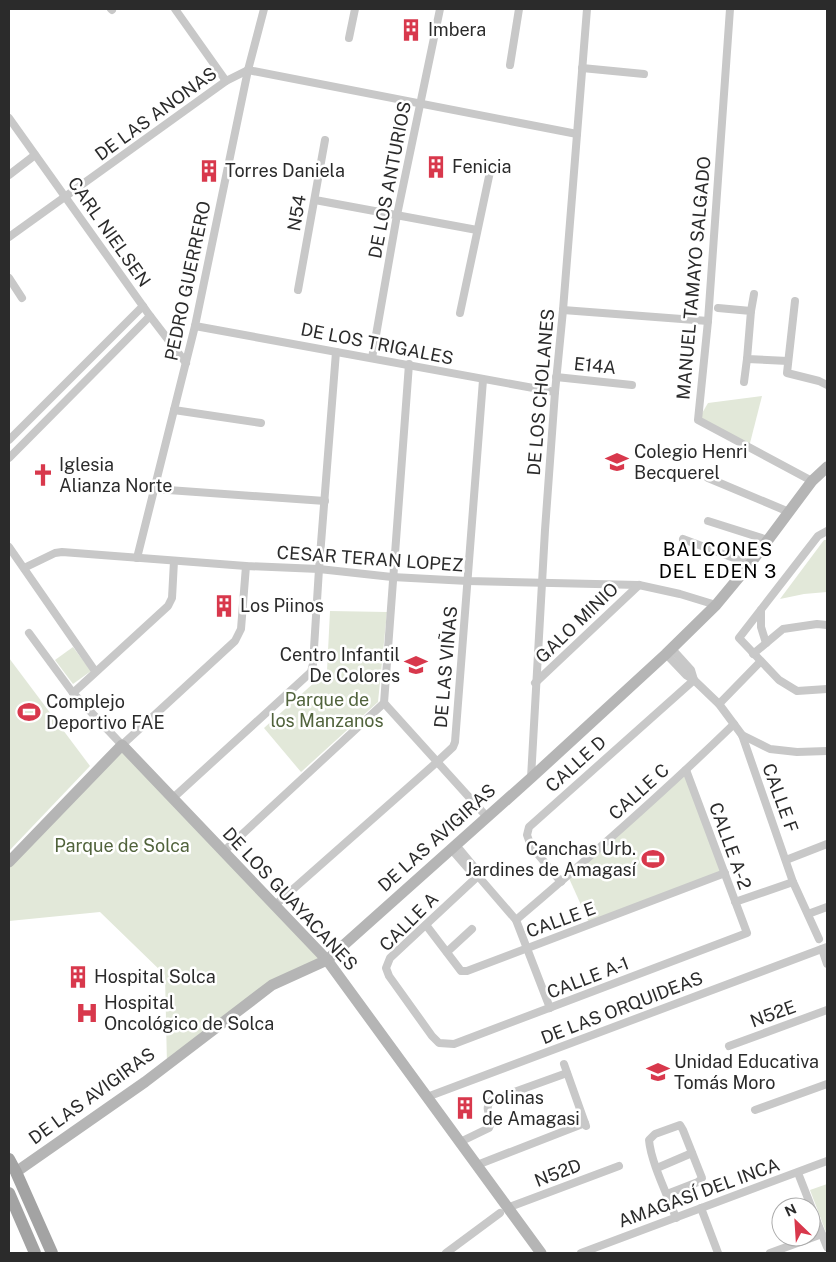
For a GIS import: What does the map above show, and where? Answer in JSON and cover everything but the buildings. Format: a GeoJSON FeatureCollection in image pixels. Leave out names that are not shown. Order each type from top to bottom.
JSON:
{"type":"FeatureCollection","features":[{"type":"Feature","properties":{"kind":"main road"},"geometry":{"type":"LineString","coordinates":[[9,1159],[52,1253]]}},
{"type":"Feature","properties":{"kind":"main road"},"geometry":{"type":"LineString","coordinates":[[9,1193],[35,1253]]}},
{"type":"Feature","properties":{"kind":"street"},"geometry":{"type":"LineString","coordinates":[[175,9],[226,81]]}},
{"type":"Feature","properties":{"kind":"street","name":"PEDRO GUERRERO"},"geometry":{"type":"LineString","coordinates":[[137,558],[186,363],[248,70],[264,9]]}},
{"type":"Feature","properties":{"kind":"street"},"geometry":{"type":"LineString","coordinates":[[349,38],[355,9]]}},
{"type":"Feature","properties":{"kind":"street","name":"DE LOS ANTURIOS"},"geometry":{"type":"LineString","coordinates":[[372,358],[397,215],[440,9]]}},
{"type":"Feature","properties":{"kind":"street"},"geometry":{"type":"LineString","coordinates":[[510,65],[519,9]]}},
{"type":"Feature","properties":{"kind":"street","name":"DE LOS CHOLANES"},"geometry":{"type":"LineString","coordinates":[[531,778],[554,392],[563,310],[587,9]]}},
{"type":"Feature","properties":{"kind":"street","name":"MANUEL TAMAYO SALGADO"},"geometry":{"type":"LineString","coordinates":[[730,9],[708,321],[698,420],[812,481]]}},
{"type":"Feature","properties":{"kind":"street"},"geometry":{"type":"LineString","coordinates":[[582,68],[644,74]]}},
{"type":"Feature","properties":{"kind":"street"},"geometry":{"type":"LineString","coordinates":[[248,70],[577,134]]}},
{"type":"Feature","properties":{"kind":"street","name":"DE LAS ANONAS"},"geometry":{"type":"LineString","coordinates":[[9,237],[226,81],[248,70]]}},
{"type":"Feature","properties":{"kind":"street","name":"CARL NIELSEN"},"geometry":{"type":"LineString","coordinates":[[9,118],[150,316],[186,363]]}},
{"type":"Feature","properties":{"kind":"street","name":"N54"},"geometry":{"type":"LineString","coordinates":[[298,290],[325,140]]}},
{"type":"Feature","properties":{"kind":"street"},"geometry":{"type":"LineString","coordinates":[[9,175],[35,155]]}},
{"type":"Feature","properties":{"kind":"street"},"geometry":{"type":"LineString","coordinates":[[460,313],[491,168]]}},
{"type":"Feature","properties":{"kind":"street"},"geometry":{"type":"LineString","coordinates":[[315,200],[477,230]]}},
{"type":"Feature","properties":{"kind":"street"},"geometry":{"type":"LineString","coordinates":[[9,278],[22,298]]}},
{"type":"Feature","properties":{"kind":"street"},"geometry":{"type":"LineString","coordinates":[[744,382],[754,294]]}},
{"type":"Feature","properties":{"kind":"street"},"geometry":{"type":"LineString","coordinates":[[795,301],[786,371],[789,375],[827,384]]}},
{"type":"Feature","properties":{"kind":"street"},"geometry":{"type":"LineString","coordinates":[[9,440],[143,306]]}},
{"type":"Feature","properties":{"kind":"street"},"geometry":{"type":"LineString","coordinates":[[718,308],[751,311]]}},
{"type":"Feature","properties":{"kind":"street"},"geometry":{"type":"LineString","coordinates":[[563,310],[708,321]]}},
{"type":"Feature","properties":{"kind":"street"},"geometry":{"type":"LineString","coordinates":[[9,457],[150,316]]}},
{"type":"Feature","properties":{"kind":"street","name":"DE LOS TRIGALES"},"geometry":{"type":"LineString","coordinates":[[194,326],[410,364],[483,380],[554,392]]}},
{"type":"Feature","properties":{"kind":"street"},"geometry":{"type":"LineString","coordinates":[[173,798],[311,672],[336,352]]}},
{"type":"Feature","properties":{"kind":"street"},"geometry":{"type":"LineString","coordinates":[[746,359],[788,360]]}},
{"type":"Feature","properties":{"kind":"street"},"geometry":{"type":"LineString","coordinates":[[223,852],[384,703],[392,577],[410,364]]}},
{"type":"Feature","properties":{"kind":"street","name":"E14A"},"geometry":{"type":"LineString","coordinates":[[556,377],[632,385]]}},
{"type":"Feature","properties":{"kind":"street","name":"DE LAS VIÑAS"},"geometry":{"type":"LineString","coordinates":[[274,906],[437,762],[453,747],[455,742],[483,380]]}},
{"type":"Feature","properties":{"kind":"street"},"geometry":{"type":"LineString","coordinates":[[57,392],[66,401]]}},
{"type":"Feature","properties":{"kind":"street"},"geometry":{"type":"LineString","coordinates":[[174,410],[262,423]]}},
{"type":"Feature","properties":{"kind":"street","name":"DE LAS AVIGIRAS"},"geometry":{"type":"LineString","coordinates":[[16,1172],[145,1082],[272,985],[327,960],[531,778],[716,605],[750,564],[812,481],[827,467]]}},
{"type":"Feature","properties":{"kind":"street"},"geometry":{"type":"LineString","coordinates":[[708,478],[789,512]]}},
{"type":"Feature","properties":{"kind":"street"},"geometry":{"type":"LineString","coordinates":[[154,489],[325,500]]}},
{"type":"Feature","properties":{"kind":"street"},"geometry":{"type":"LineString","coordinates":[[708,521],[768,540]]}},
{"type":"Feature","properties":{"kind":"street"},"geometry":{"type":"LineString","coordinates":[[827,530],[818,536],[739,638],[779,680],[797,691],[827,689]]}},
{"type":"Feature","properties":{"kind":"street"},"geometry":{"type":"LineString","coordinates":[[684,539],[750,564]]}},
{"type":"Feature","properties":{"kind":"street"},"geometry":{"type":"LineString","coordinates":[[9,547],[95,671]]}},
{"type":"Feature","properties":{"kind":"street","name":"CESAR TERAN LOPEZ"},"geometry":{"type":"LineString","coordinates":[[24,568],[55,553],[62,552],[246,566],[319,569],[392,577],[468,582],[639,585],[680,594],[716,605]]}},
{"type":"Feature","properties":{"kind":"street"},"geometry":{"type":"LineString","coordinates":[[73,693],[168,606],[172,598],[174,561]]}},
{"type":"Feature","properties":{"kind":"street"},"geometry":{"type":"LineString","coordinates":[[9,862],[122,745],[235,642],[240,635],[241,629],[246,566]]}},
{"type":"Feature","properties":{"kind":"street","name":"GALO MINIO"},"geometry":{"type":"LineString","coordinates":[[536,683],[639,585]]}},
{"type":"Feature","properties":{"kind":"street"},"geometry":{"type":"LineString","coordinates":[[761,610],[761,627],[766,643]]}},
{"type":"Feature","properties":{"kind":"street"},"geometry":{"type":"LineString","coordinates":[[753,654],[783,629],[827,624]]}},
{"type":"Feature","properties":{"kind":"street","name":"DE LOS GUAYACANES"},"geometry":{"type":"LineString","coordinates":[[29,633],[73,693],[327,960],[477,1165],[504,1211],[541,1253]]}},
{"type":"Feature","properties":{"kind":"street","name":"CALLE F"},"geometry":{"type":"LineString","coordinates":[[669,651],[686,675],[694,680],[719,704],[742,735],[793,882],[818,939]]}},
{"type":"Feature","properties":{"kind":"street"},"geometry":{"type":"LineString","coordinates":[[719,704],[760,662]]}},
{"type":"Feature","properties":{"kind":"street","name":"CALLE D"},"geometry":{"type":"LineString","coordinates":[[561,882],[531,846],[527,835],[529,827],[694,680]]}},
{"type":"Feature","properties":{"kind":"street"},"geometry":{"type":"LineString","coordinates":[[384,703],[487,817]]}},
{"type":"Feature","properties":{"kind":"street","name":"CALLE C"},"geometry":{"type":"LineString","coordinates":[[516,920],[686,770],[734,724]]}},
{"type":"Feature","properties":{"kind":"street"},"geometry":{"type":"LineString","coordinates":[[742,735],[770,749],[797,752],[827,751]]}},
{"type":"Feature","properties":{"kind":"street","name":"CALLE A-2"},"geometry":{"type":"LineString","coordinates":[[686,770],[747,933]]}},
{"type":"Feature","properties":{"kind":"street"},"geometry":{"type":"LineString","coordinates":[[786,860],[827,844]]}},
{"type":"Feature","properties":{"kind":"street"},"geometry":{"type":"LineString","coordinates":[[453,847],[471,872],[478,876],[516,920],[550,1008]]}},
{"type":"Feature","properties":{"kind":"street","name":"CALLE E"},"geometry":{"type":"LineString","coordinates":[[426,925],[461,971],[464,972],[725,873]]}},
{"type":"Feature","properties":{"kind":"street","name":"CALLE A"},"geometry":{"type":"LineString","coordinates":[[439,1043],[389,976],[386,968],[390,958],[478,876]]}},
{"type":"Feature","properties":{"kind":"street"},"geometry":{"type":"LineString","coordinates":[[735,902],[793,882]]}},
{"type":"Feature","properties":{"kind":"street"},"geometry":{"type":"LineString","coordinates":[[808,914],[827,907]]}},
{"type":"Feature","properties":{"kind":"street"},"geometry":{"type":"LineString","coordinates":[[447,952],[472,929]]}},
{"type":"Feature","properties":{"kind":"street","name":"CALLE A-1"},"geometry":{"type":"LineString","coordinates":[[439,1043],[454,1044],[747,933]]}},
{"type":"Feature","properties":{"kind":"street"},"geometry":{"type":"LineString","coordinates":[[825,948],[827,964]]}},
{"type":"Feature","properties":{"kind":"street","name":"DE LAS ORQUIDEAS"},"geometry":{"type":"LineString","coordinates":[[427,1097],[825,948]]}},
{"type":"Feature","properties":{"kind":"street","name":"N52E"},"geometry":{"type":"LineString","coordinates":[[729,1046],[827,1010]]}},
{"type":"Feature","properties":{"kind":"street"},"geometry":{"type":"LineString","coordinates":[[477,1165],[586,1125],[564,1064]]}},
{"type":"Feature","properties":{"kind":"street"},"geometry":{"type":"LineString","coordinates":[[460,1142],[489,1128],[492,1121],[487,1107],[492,1100],[568,1073]]}},
{"type":"Feature","properties":{"kind":"street"},"geometry":{"type":"LineString","coordinates":[[755,1110],[827,1084]]}},
{"type":"Feature","properties":{"kind":"street"},"geometry":{"type":"LineString","coordinates":[[667,1194],[698,1182],[702,1178],[684,1130],[680,1125],[655,1134],[649,1140],[657,1168],[676,1218]]}},
{"type":"Feature","properties":{"kind":"street"},"geometry":{"type":"LineString","coordinates":[[657,1168],[692,1152]]}},
{"type":"Feature","properties":{"kind":"street","name":"AMAGASÍ DEL INCA"},"geometry":{"type":"LineString","coordinates":[[581,1253],[827,1161]]}},
{"type":"Feature","properties":{"kind":"street","name":"N52D"},"geometry":{"type":"LineString","coordinates":[[446,1253],[504,1211],[618,1166]]}},
{"type":"Feature","properties":{"kind":"street"},"geometry":{"type":"LineString","coordinates":[[798,1173],[827,1247]]}},
{"type":"Feature","properties":{"kind":"street"},"geometry":{"type":"LineString","coordinates":[[701,1208],[718,1253]]}},
{"type":"Feature","properties":{"kind":"street"},"geometry":{"type":"LineString","coordinates":[[770,1253],[822,1234]]}},
{"type":"Feature","properties":{"kind":"green space"},"geometry":{"type":"Polygon","coordinates":[[[762,396],[749,447],[698,420],[708,403],[762,396]]]}},
{"type":"Feature","properties":{"kind":"green space"},"geometry":{"type":"Polygon","coordinates":[[[824,540],[827,540],[827,592],[780,599],[824,540]]]}},
{"type":"Feature","properties":{"kind":"green space","name":"Parque de los Manzanos"},"geometry":{"type":"Polygon","coordinates":[[[330,611],[387,612],[378,702],[301,772],[264,728],[327,671],[330,611]]]}},
{"type":"Feature","properties":{"kind":"green space"},"geometry":{"type":"Polygon","coordinates":[[[73,647],[91,671],[73,684],[55,660],[73,647]]]}},
{"type":"Feature","properties":{"kind":"green space","name":"Complejo Deportivo FAE"},"geometry":{"type":"Polygon","coordinates":[[[9,658],[90,766],[9,851],[9,658]]]}},
{"type":"Feature","properties":{"kind":"green space","name":"Parque de Solca"},"geometry":{"type":"Polygon","coordinates":[[[122,745],[327,960],[272,985],[167,1065],[165,975],[100,912],[9,921],[9,862],[122,745]]]}},
{"type":"Feature","properties":{"kind":"green space"},"geometry":{"type":"Polygon","coordinates":[[[686,770],[725,873],[590,925],[568,876],[686,770]]]}},
{"type":"Feature","properties":{"kind":"green space"},"geometry":{"type":"Polygon","coordinates":[[[827,1184],[827,1235],[821,1219],[821,1197],[813,1197],[810,1190],[827,1184]]]}},
{"type":"Feature","properties":{"kind":"place","name":"Imbera"},"geometry":{"type":"Point","coordinates":[411,30]}},
{"type":"Feature","properties":{"kind":"place","name":"Fenicia"},"geometry":{"type":"Point","coordinates":[436,167]}},
{"type":"Feature","properties":{"kind":"place","name":"Torres Daniela"},"geometry":{"type":"Point","coordinates":[209,171]}},
{"type":"Feature","properties":{"kind":"place","name":"Colegio Henri Becquerel"},"geometry":{"type":"Point","coordinates":[617,462]}},
{"type":"Feature","properties":{"kind":"place","name":"Iglesia Alianza Norte"},"geometry":{"type":"Point","coordinates":[43,475]}},
{"type":"Feature","properties":{"kind":"place","name":"Los Piinos"},"geometry":{"type":"Point","coordinates":[224,606]}},
{"type":"Feature","properties":{"kind":"place","name":"Centro Infantil De Colores"},"geometry":{"type":"Point","coordinates":[416,665]}},
{"type":"Feature","properties":{"kind":"place","name":"Complejo Deportivo FAE"},"geometry":{"type":"Point","coordinates":[29,712]}},
{"type":"Feature","properties":{"kind":"place","name":"Canchas Urb. Jardines de Amagasí"},"geometry":{"type":"Point","coordinates":[653,859]}},
{"type":"Feature","properties":{"kind":"place","name":"Hospital Solca"},"geometry":{"type":"Point","coordinates":[78,977]}},
{"type":"Feature","properties":{"kind":"place","name":"Hospital Oncológico de Solca"},"geometry":{"type":"Point","coordinates":[87,1013]}},
{"type":"Feature","properties":{"kind":"place","name":"Unidad Educativa Tomás Moro"},"geometry":{"type":"Point","coordinates":[658,1072]}},
{"type":"Feature","properties":{"kind":"place","name":"Colinas de Amagasi"},"geometry":{"type":"Point","coordinates":[465,1108]}},
{"type":"Feature","properties":{"kind":"district","name":"BALCONES DEL EDEN 3"},"geometry":{"type":"Point","coordinates":[718,560]}}]}
